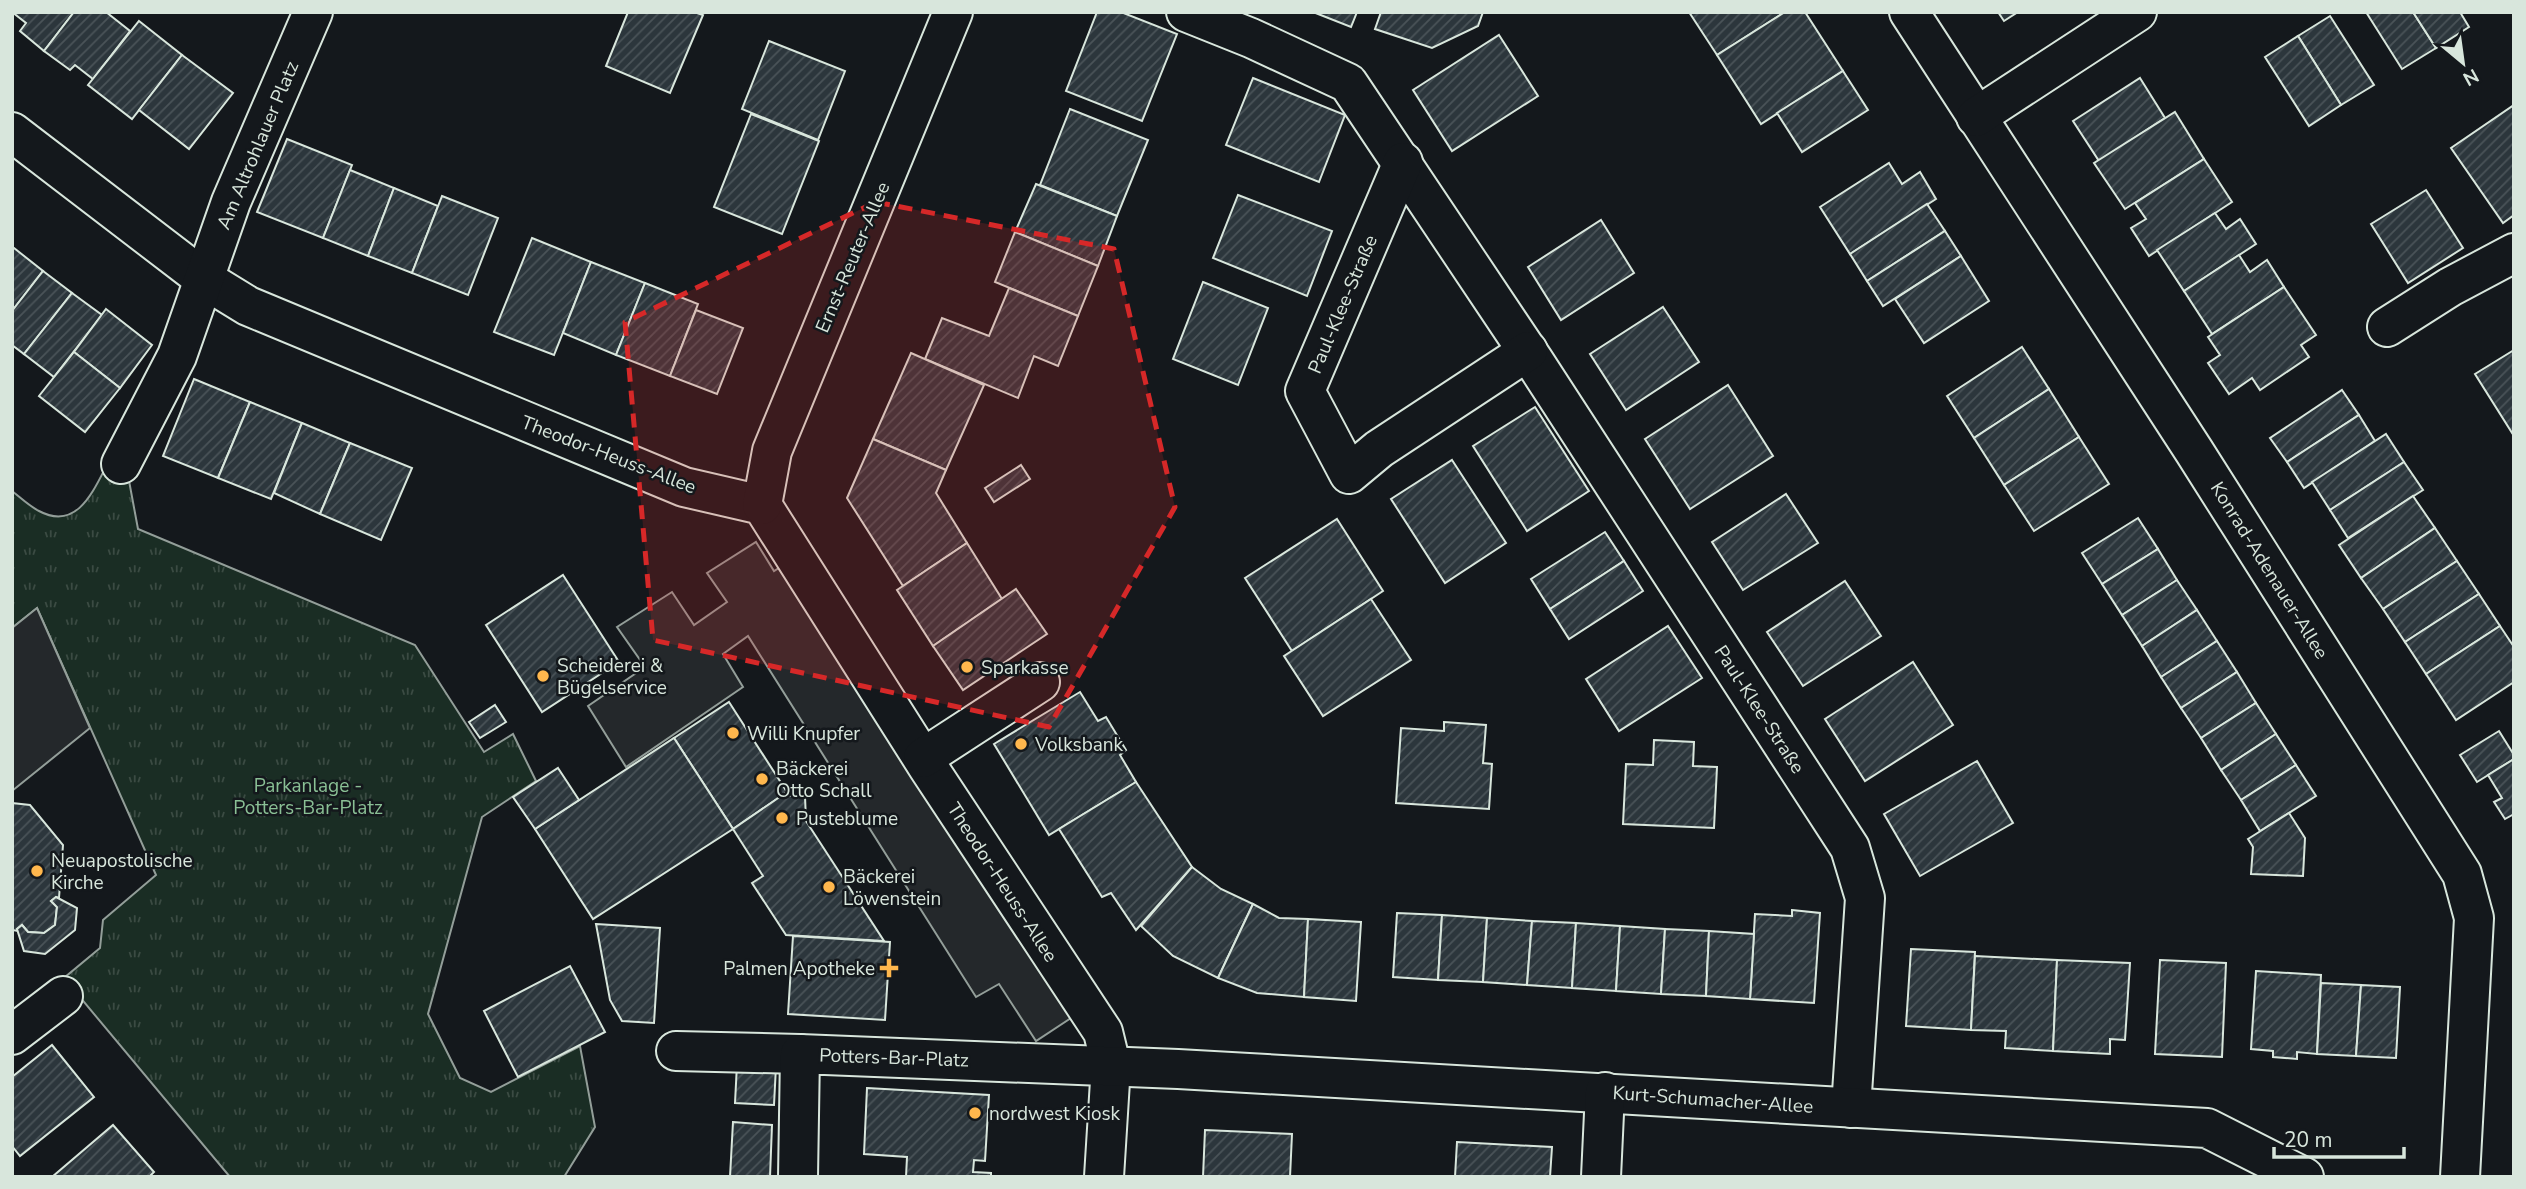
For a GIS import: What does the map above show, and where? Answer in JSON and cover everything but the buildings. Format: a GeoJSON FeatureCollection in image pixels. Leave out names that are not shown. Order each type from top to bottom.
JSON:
{"type":"FeatureCollection","features":[{"type":"Feature","properties":{"kind":"street","name":"Am Altrohlauer Platz"},"geometry":{"type":"LineString","coordinates":[[121,464],[177,356],[231,202],[313,12]]}},
{"type":"Feature","properties":{"kind":"street","name":"Ernst-Reuter-Allee"},"geometry":{"type":"LineString","coordinates":[[762,505],[772,451],[953,12]]}},
{"type":"Feature","properties":{"kind":"street","name":"Paul-Klee-Straße"},"geometry":{"type":"LineString","coordinates":[[1186,12],[1251,38],[1348,83],[1528,351],[1850,848],[1865,898],[1851,1108]]}},
{"type":"Feature","properties":{"kind":"street","name":"Konrad-Adenauer-Allee"},"geometry":{"type":"LineString","coordinates":[[1909,12],[2194,451],[2462,874],[2474,918],[2460,1177]]}},
{"type":"Feature","properties":{"kind":"street"},"geometry":{"type":"LineString","coordinates":[[1976,117],[2137,12]]}},
{"type":"Feature","properties":{"kind":"street","name":"Theodor-Heuss-Allee"},"geometry":{"type":"LineString","coordinates":[[12,132],[204,279],[248,306],[684,487],[762,505],[922,758],[1104,1032],[1111,1065],[1104,1177]]}},
{"type":"Feature","properties":{"kind":"street","name":"Paul-Klee-Straße"},"geometry":{"type":"LineString","coordinates":[[1403,162],[1305,391],[1349,474],[1379,449],[1528,351]]}},
{"type":"Feature","properties":{"kind":"street"},"geometry":{"type":"LineString","coordinates":[[2387,327],[2450,287],[2514,253]]}},
{"type":"Feature","properties":{"kind":"street"},"geometry":{"type":"LineString","coordinates":[[922,758],[1040,682]]}},
{"type":"Feature","properties":{"kind":"street"},"geometry":{"type":"LineString","coordinates":[[12,1035],[63,996]]}},
{"type":"Feature","properties":{"kind":"street"},"geometry":{"type":"LineString","coordinates":[[676,1051],[800,1054]]}},
{"type":"Feature","properties":{"kind":"street","name":"Potters-Bar-Platz"},"geometry":{"type":"LineString","coordinates":[[798,1177],[800,1054],[1111,1065]]}},
{"type":"Feature","properties":{"kind":"street","name":"Kurt-Schumacher-Allee"},"geometry":{"type":"LineString","coordinates":[[1111,1065],[2207,1128],[2304,1177]]}},
{"type":"Feature","properties":{"kind":"street"},"geometry":{"type":"LineString","coordinates":[[1601,1177],[1605,1092]]}},
{"type":"Feature","properties":{"kind":"highlighted area"},"geometry":{"type":"Polygon","coordinates":[[[876,202],[1114,249],[1175,507],[1049,727],[653,640],[625,322],[876,202]]]}},
{"type":"Feature","properties":{"kind":"green space","name":"Parkanlage - Potters-Bar-Platz"},"geometry":{"type":"Polygon","coordinates":[[[109,461],[127,470],[138,529],[415,645],[484,752],[513,734],[536,781],[482,817],[428,1014],[460,1078],[491,1092],[580,1046],[595,1127],[564,1177],[230,1177],[64,978],[100,948],[103,920],[156,875],[37,608],[12,628],[12,491],[39,511],[53,516],[64,516],[74,512],[91,495],[109,461]]]}},
{"type":"Feature","properties":{"kind":"shaded area"},"geometry":{"type":"Polygon","coordinates":[[[756,542],[774,571],[782,566],[1071,1018],[1036,1041],[999,984],[976,997],[748,636],[723,654],[743,687],[626,767],[588,706],[645,667],[617,627],[672,592],[694,625],[727,602],[707,573],[756,542]]]}},
{"type":"Feature","properties":{"kind":"shaded area"},"geometry":{"type":"Polygon","coordinates":[[[37,608],[90,728],[12,791],[12,628],[37,608]]]}},
{"type":"Feature","properties":{"kind":"place","name":"Sparkasse"},"geometry":{"type":"Point","coordinates":[967,667]}},
{"type":"Feature","properties":{"kind":"place","name":"Scheiderei & Bügelservice"},"geometry":{"type":"Point","coordinates":[543,676]}},
{"type":"Feature","properties":{"kind":"place","name":"Willi Knupfer"},"geometry":{"type":"Point","coordinates":[733,733]}},
{"type":"Feature","properties":{"kind":"place","name":"Volksbank"},"geometry":{"type":"Point","coordinates":[1021,744]}},
{"type":"Feature","properties":{"kind":"place","name":"Bäckerei Otto Schall"},"geometry":{"type":"Point","coordinates":[762,779]}},
{"type":"Feature","properties":{"kind":"place","name":"Pusteblume"},"geometry":{"type":"Point","coordinates":[782,818]}},
{"type":"Feature","properties":{"kind":"place","name":"Neuapostolische Kirche"},"geometry":{"type":"Point","coordinates":[37,871]}},
{"type":"Feature","properties":{"kind":"place","name":"Bäckerei Löwenstein"},"geometry":{"type":"Point","coordinates":[829,887]}},
{"type":"Feature","properties":{"kind":"place","name":"Palmen Apotheke"},"geometry":{"type":"Point","coordinates":[889,968]}},
{"type":"Feature","properties":{"kind":"place","name":"nordwest Kiosk"},"geometry":{"type":"Point","coordinates":[975,1113]}}]}
